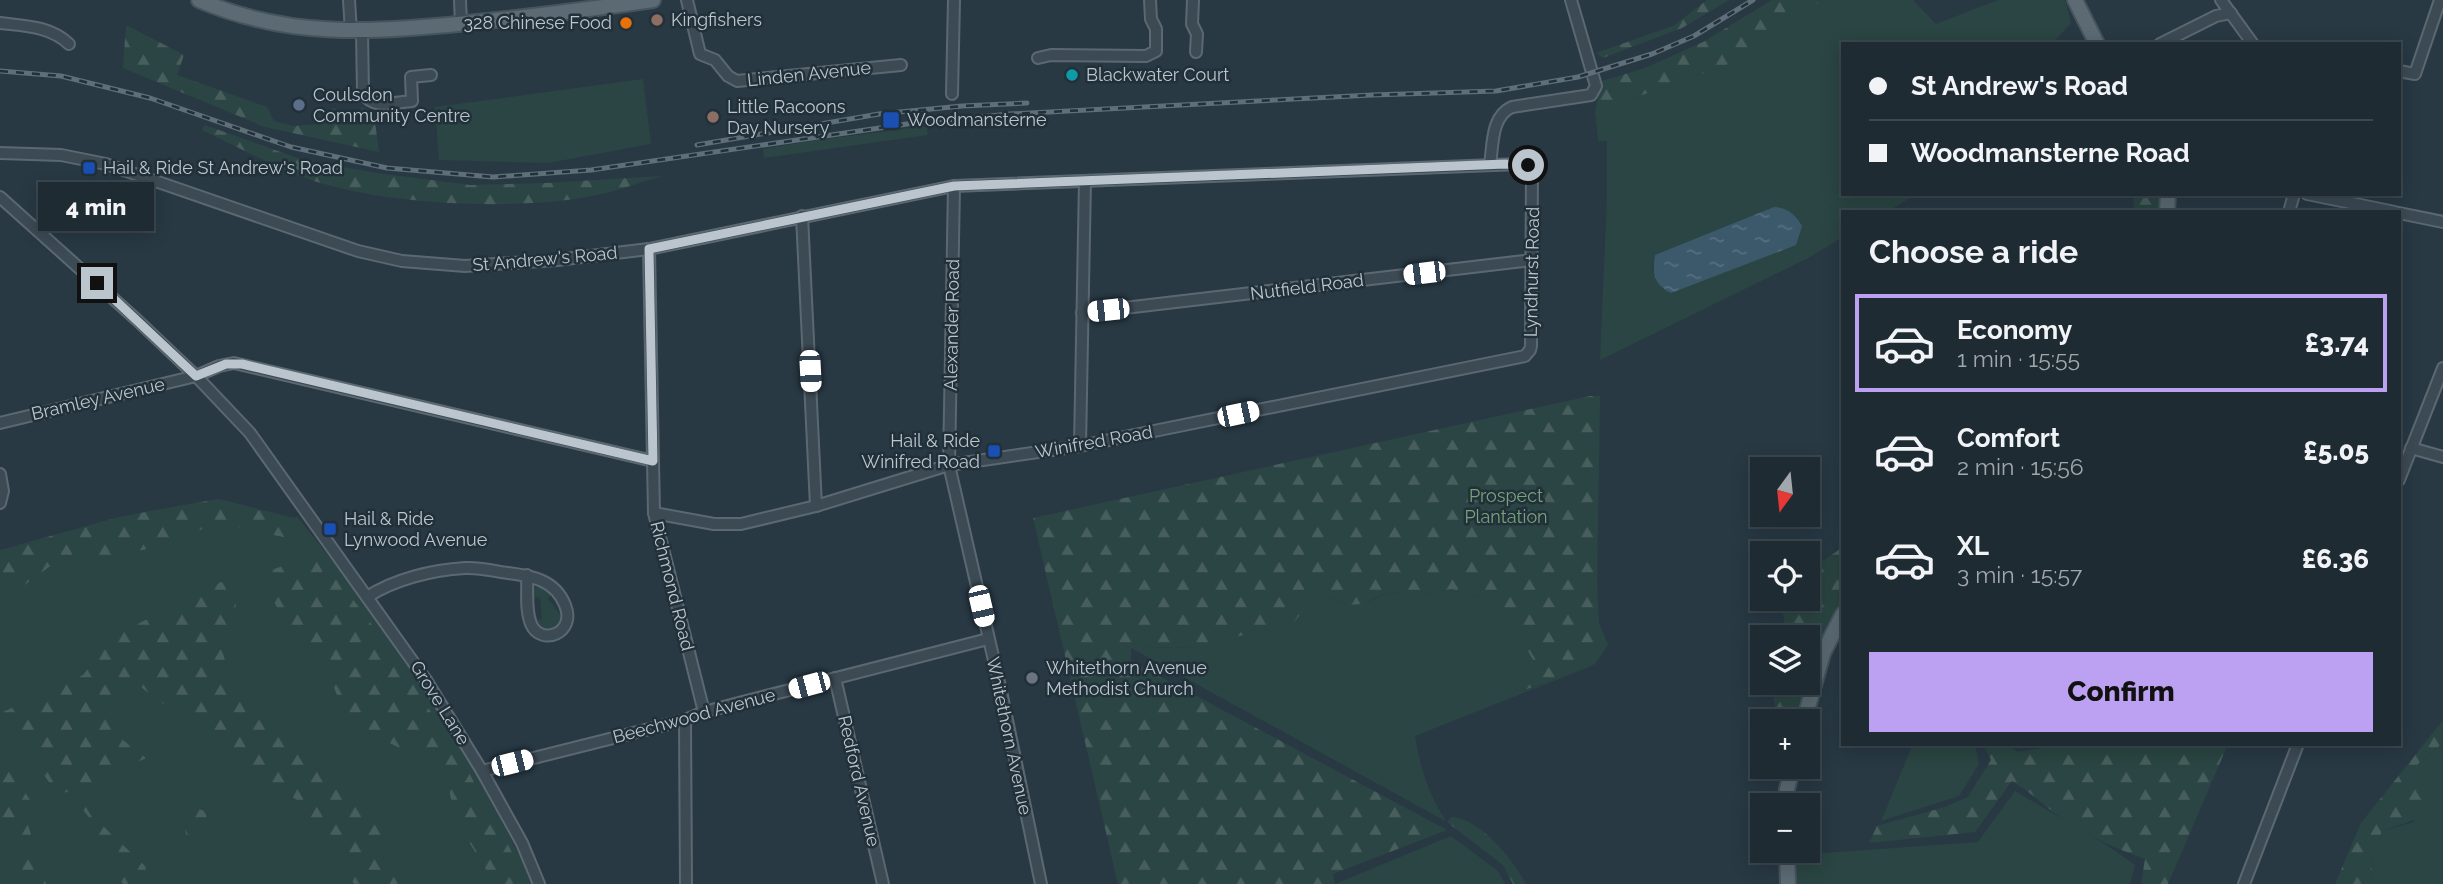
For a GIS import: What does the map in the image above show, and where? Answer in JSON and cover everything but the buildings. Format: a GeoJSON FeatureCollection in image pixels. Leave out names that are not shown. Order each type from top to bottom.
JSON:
{"type":"FeatureCollection","features":[{"type":"Feature","properties":{"kind":"main road"},"geometry":{"type":"LineString","coordinates":[[199,0],[304,28],[356,32],[461,24],[653,0]]}},
{"type":"Feature","properties":{"kind":"main road"},"geometry":{"type":"LineString","coordinates":[[2075,0],[2097,42]]}},
{"type":"Feature","properties":{"kind":"main road"},"geometry":{"type":"LineString","coordinates":[[1807,709],[1823,653],[1841,618]]}},
{"type":"Feature","properties":{"kind":"main road"},"geometry":{"type":"LineString","coordinates":[[1787,863],[1788,884]]}},
{"type":"Feature","properties":{"kind":"street"},"geometry":{"type":"LineString","coordinates":[[349,0],[356,32],[363,93],[368,101],[375,104],[412,101],[411,77],[431,75]]}},
{"type":"Feature","properties":{"kind":"street"},"geometry":{"type":"LineString","coordinates":[[460,0],[461,24]]}},
{"type":"Feature","properties":{"kind":"street","name":"Linden Avenue"},"geometry":{"type":"LineString","coordinates":[[687,0],[699,54],[718,63],[728,76],[737,81],[901,65]]}},
{"type":"Feature","properties":{"kind":"street"},"geometry":{"type":"LineString","coordinates":[[952,94],[954,0]]}},
{"type":"Feature","properties":{"kind":"street"},"geometry":{"type":"LineString","coordinates":[[1038,58],[1051,55],[1146,56],[1156,51],[1156,29],[1151,19],[1150,0]]}},
{"type":"Feature","properties":{"kind":"street"},"geometry":{"type":"LineString","coordinates":[[1193,0],[1192,24],[1197,34],[1196,52]]}},
{"type":"Feature","properties":{"kind":"street"},"geometry":{"type":"LineString","coordinates":[[1490,165],[1496,124],[1506,110],[1591,95],[1595,91],[1597,86],[1572,0]]}},
{"type":"Feature","properties":{"kind":"street"},"geometry":{"type":"LineString","coordinates":[[2221,0],[2252,42]]}},
{"type":"Feature","properties":{"kind":"street"},"geometry":{"type":"LineString","coordinates":[[2216,16],[2221,0]]}},
{"type":"Feature","properties":{"kind":"street"},"geometry":{"type":"LineString","coordinates":[[2401,71],[2415,74],[2440,0]]}},
{"type":"Feature","properties":{"kind":"street"},"geometry":{"type":"LineString","coordinates":[[2164,42],[2216,16],[2231,13]]}},
{"type":"Feature","properties":{"kind":"street"},"geometry":{"type":"LineString","coordinates":[[0,23],[47,30],[69,44]]}},
{"type":"Feature","properties":{"kind":"street","name":"St Andrew's Road"},"geometry":{"type":"LineString","coordinates":[[0,153],[61,155],[106,163],[337,245],[402,261],[465,266],[557,260],[649,249],[954,186],[1520,164]]}},
{"type":"Feature","properties":{"kind":"street","name":"Lyndhurst Road"},"geometry":{"type":"LineString","coordinates":[[1520,164],[1528,165],[1533,172],[1531,346]]}},
{"type":"Feature","properties":{"kind":"street"},"geometry":{"type":"LineString","coordinates":[[1080,446],[1085,181]]}},
{"type":"Feature","properties":{"kind":"street","name":"Alexander Road"},"geometry":{"type":"LineString","coordinates":[[949,465],[954,186]]}},
{"type":"Feature","properties":{"kind":"street"},"geometry":{"type":"LineString","coordinates":[[2317,196],[2387,210]]}},
{"type":"Feature","properties":{"kind":"street","name":"Grove Lane"},"geometry":{"type":"LineString","coordinates":[[0,197],[196,376],[250,433],[426,680],[522,843],[539,884]]}},
{"type":"Feature","properties":{"kind":"street"},"geometry":{"type":"LineString","coordinates":[[2401,213],[2443,222]]}},
{"type":"Feature","properties":{"kind":"street"},"geometry":{"type":"LineString","coordinates":[[802,216],[816,506]]}},
{"type":"Feature","properties":{"kind":"street","name":"Richmond Road"},"geometry":{"type":"LineString","coordinates":[[649,249],[653,513],[704,712]]}},
{"type":"Feature","properties":{"kind":"street","name":"Nutfield Road"},"geometry":{"type":"LineString","coordinates":[[1082,313],[1532,260]]}},
{"type":"Feature","properties":{"kind":"street","name":"Winifred Road"},"geometry":{"type":"LineString","coordinates":[[653,513],[714,524],[741,524],[816,506],[949,465],[1080,446],[1521,357],[1528,354],[1531,346]]}},
{"type":"Feature","properties":{"kind":"street","name":"Bramley Avenue"},"geometry":{"type":"LineString","coordinates":[[0,423],[196,376],[226,364],[242,364],[653,461]]}},
{"type":"Feature","properties":{"kind":"street"},"geometry":{"type":"LineString","coordinates":[[2401,475],[2443,368]]}},
{"type":"Feature","properties":{"kind":"street"},"geometry":{"type":"LineString","coordinates":[[2411,449],[2443,457]]}},
{"type":"Feature","properties":{"kind":"street","name":"Whitethorn Avenue"},"geometry":{"type":"LineString","coordinates":[[949,465],[1001,691],[1041,884]]}},
{"type":"Feature","properties":{"kind":"street"},"geometry":{"type":"LineString","coordinates":[[0,474],[4,491],[0,503]]}},
{"type":"Feature","properties":{"kind":"street"},"geometry":{"type":"LineString","coordinates":[[368,597],[391,583],[467,567],[527,575],[551,583],[561,594],[568,610],[568,621],[564,629],[555,635],[542,634],[532,627],[527,609],[527,575]]}},
{"type":"Feature","properties":{"kind":"street","name":"Beechwood Avenue"},"geometry":{"type":"LineString","coordinates":[[482,771],[988,639]]}},
{"type":"Feature","properties":{"kind":"street","name":"Redford Avenue"},"geometry":{"type":"LineString","coordinates":[[835,678],[883,884]]}},
{"type":"Feature","properties":{"kind":"street"},"geometry":{"type":"LineString","coordinates":[[685,720],[686,884]]}},
{"type":"Feature","properties":{"kind":"street"},"geometry":{"type":"LineString","coordinates":[[2244,884],[2297,746]]}},
{"type":"Feature","properties":{"kind":"green space"},"geometry":{"type":"Polygon","coordinates":[[[1707,0],[1729,0],[1682,28],[1603,58],[1596,53],[1673,26],[1707,0]]]}},
{"type":"Feature","properties":{"kind":"green space"},"geometry":{"type":"Polygon","coordinates":[[[1772,0],[1823,0],[1729,64],[1595,112],[1602,81],[1645,68],[1703,42],[1772,0]]]}},
{"type":"Feature","properties":{"kind":"green space"},"geometry":{"type":"Polygon","coordinates":[[[1823,0],[1913,0],[1936,24],[1998,0],[2065,0],[2071,23],[2054,42],[1841,42],[1841,196],[1914,196],[1890,210],[1841,210],[1841,238],[1808,258],[1600,360],[1607,141],[1598,141],[1595,112],[1729,64],[1823,0]],[[1796,217],[1655,255],[1652,271],[1802,226],[1796,217]]]}},
{"type":"Feature","properties":{"kind":"green space"},"geometry":{"type":"Polygon","coordinates":[[[126,25],[184,55],[177,75],[267,107],[274,121],[294,126],[318,124],[333,108],[356,114],[362,107],[374,114],[379,152],[265,127],[123,68],[126,25]]]}},
{"type":"Feature","properties":{"kind":"green space"},"geometry":{"type":"Polygon","coordinates":[[[643,79],[651,144],[548,163],[439,160],[435,107],[643,79]]]}},
{"type":"Feature","properties":{"kind":"green space"},"geometry":{"type":"Polygon","coordinates":[[[205,125],[303,160],[470,185],[663,176],[606,193],[538,203],[460,204],[420,201],[381,196],[314,181],[271,164],[202,130],[205,125]]]}},
{"type":"Feature","properties":{"kind":"green space"},"geometry":{"type":"Polygon","coordinates":[[[927,126],[928,135],[764,158],[763,149],[927,126]]]}},
{"type":"Feature","properties":{"kind":"green space"},"geometry":{"type":"Polygon","coordinates":[[[2133,196],[2162,196],[2162,210],[2134,210],[2133,196]]]}},
{"type":"Feature","properties":{"kind":"green space","name":"Prospect Plantation"},"geometry":{"type":"Polygon","coordinates":[[[1590,396],[1600,396],[1597,585],[1599,623],[1608,645],[1595,664],[1584,669],[1574,663],[1555,679],[1522,691],[1537,667],[1507,614],[1488,594],[1471,597],[1452,589],[1409,597],[1399,592],[1384,594],[1361,604],[1349,605],[1318,593],[1294,622],[1197,647],[1131,648],[1131,661],[1447,830],[1333,874],[1335,884],[1118,884],[1033,518],[1590,396]]]}},
{"type":"Feature","properties":{"kind":"green space"},"geometry":{"type":"Polygon","coordinates":[[[217,499],[290,519],[288,538],[216,523],[164,546],[49,567],[0,603],[0,550],[119,517],[217,499]]]}},
{"type":"Feature","properties":{"kind":"green space"},"geometry":{"type":"Polygon","coordinates":[[[220,499],[294,518],[297,516],[406,654],[478,774],[534,884],[0,884],[0,552],[139,513],[220,499]]]}},
{"type":"Feature","properties":{"kind":"green space"},"geometry":{"type":"Polygon","coordinates":[[[294,521],[397,658],[468,771],[529,884],[492,884],[493,881],[456,821],[445,772],[367,731],[339,701],[327,668],[292,637],[260,574],[311,556],[294,521]]]}},
{"type":"Feature","properties":{"kind":"green space"},"geometry":{"type":"Polygon","coordinates":[[[1841,548],[1841,607],[1820,653],[1820,625],[1784,625],[1781,611],[1820,611],[1820,563],[1841,548]]]}},
{"type":"Feature","properties":{"kind":"green space"},"geometry":{"type":"Polygon","coordinates":[[[221,582],[238,586],[235,611],[220,643],[229,674],[299,749],[386,813],[387,858],[404,884],[354,884],[335,852],[310,834],[307,807],[134,682],[116,700],[114,733],[146,758],[93,785],[103,826],[145,866],[150,884],[123,884],[93,838],[91,820],[69,792],[56,793],[3,712],[83,675],[116,635],[221,582]]]}},
{"type":"Feature","properties":{"kind":"green space"},"geometry":{"type":"Polygon","coordinates":[[[542,586],[554,592],[548,599],[560,614],[564,613],[561,624],[552,631],[538,627],[534,620],[542,619],[540,598],[531,597],[535,587],[542,586]]]}},
{"type":"Feature","properties":{"kind":"green space"},"geometry":{"type":"Polygon","coordinates":[[[1452,589],[1471,597],[1488,594],[1507,614],[1537,667],[1523,691],[1555,679],[1575,662],[1584,669],[1415,736],[1426,781],[1447,822],[1131,648],[1197,647],[1318,593],[1349,605],[1372,600],[1384,594],[1399,592],[1409,597],[1452,589]]]}},
{"type":"Feature","properties":{"kind":"green space"},"geometry":{"type":"Polygon","coordinates":[[[1773,695],[1807,695],[1803,709],[1776,709],[1773,695]]]}},
{"type":"Feature","properties":{"kind":"green space"},"geometry":{"type":"Polygon","coordinates":[[[2443,720],[2443,743],[2417,765],[2417,793],[2428,800],[2428,815],[2382,831],[2371,860],[2373,884],[2335,884],[2361,823],[2443,720]]]}},
{"type":"Feature","properties":{"kind":"green space"},"geometry":{"type":"Polygon","coordinates":[[[2443,743],[2443,884],[2373,884],[2371,860],[2382,831],[2414,822],[2417,765],[2443,743]]]}},
{"type":"Feature","properties":{"kind":"green space"},"geometry":{"type":"Polygon","coordinates":[[[1912,746],[1975,746],[1979,764],[1959,796],[1881,821],[1912,746]]]}},
{"type":"Feature","properties":{"kind":"green space"},"geometry":{"type":"Polygon","coordinates":[[[1984,746],[2012,746],[2017,752],[2044,746],[2227,746],[2168,884],[2141,884],[2145,859],[2081,830],[2012,781],[1975,832],[1869,843],[1877,826],[1945,807],[1968,797],[1991,760],[1984,746]]]}},
{"type":"Feature","properties":{"kind":"green space"},"geometry":{"type":"Polygon","coordinates":[[[0,764],[12,770],[31,802],[24,812],[46,884],[27,884],[7,825],[0,817],[0,764]]]}},
{"type":"Feature","properties":{"kind":"green space"},"geometry":{"type":"Polygon","coordinates":[[[2015,791],[2135,865],[2130,884],[1797,884],[1796,863],[1820,863],[1820,853],[1978,842],[2015,791]]]}},
{"type":"Feature","properties":{"kind":"green space"},"geometry":{"type":"Polygon","coordinates":[[[180,803],[208,812],[191,860],[180,803]]]}},
{"type":"Feature","properties":{"kind":"green space"},"geometry":{"type":"Polygon","coordinates":[[[1452,817],[1474,825],[1495,842],[1526,884],[1513,884],[1503,865],[1447,822],[1452,817]]]}},
{"type":"Feature","properties":{"kind":"green space"},"geometry":{"type":"Polygon","coordinates":[[[1451,836],[1498,871],[1505,884],[1335,884],[1451,836]]]}},
{"type":"Feature","properties":{"kind":"water"},"geometry":{"type":"Polygon","coordinates":[[[1774,207],[1791,212],[1802,226],[1796,245],[1671,293],[1657,282],[1654,273],[1655,255],[1774,207]]]}},
{"type":"Feature","properties":{"kind":"railway"},"geometry":{"type":"LineString","coordinates":[[0,71],[61,76],[150,98],[291,147],[387,168],[493,177],[591,170],[914,123],[1010,114],[1496,91],[1578,77],[1652,54],[1694,36],[1753,0]]}},
{"type":"Feature","properties":{"kind":"railway"},"geometry":{"type":"LineString","coordinates":[[697,145],[879,114],[1027,103]]}},
{"type":"Feature","properties":{"kind":"place","name":"Kingfishers"},"geometry":{"type":"Point","coordinates":[657,20]}},
{"type":"Feature","properties":{"kind":"place","name":"328 Chinese Food"},"geometry":{"type":"Point","coordinates":[626,23]}},
{"type":"Feature","properties":{"kind":"place","name":"Blackwater Court"},"geometry":{"type":"Point","coordinates":[1072,75]}},
{"type":"Feature","properties":{"kind":"place","name":"Coulsdon Community Centre"},"geometry":{"type":"Point","coordinates":[299,105]}},
{"type":"Feature","properties":{"kind":"place","name":"Little Racoons Day Nursery"},"geometry":{"type":"Point","coordinates":[713,117]}},
{"type":"Feature","properties":{"kind":"place","name":"Woodmansterne"},"geometry":{"type":"Point","coordinates":[891,120]}},
{"type":"Feature","properties":{"kind":"place","name":"Hail & Ride St Andrew's Road"},"geometry":{"type":"Point","coordinates":[89,168]}},
{"type":"Feature","properties":{"kind":"place","name":"Hail & Ride Winifred Road"},"geometry":{"type":"Point","coordinates":[994,451]}},
{"type":"Feature","properties":{"kind":"place","name":"Hail & Ride Lynwood Avenue"},"geometry":{"type":"Point","coordinates":[330,529]}},
{"type":"Feature","properties":{"kind":"place","name":"Whitethorn Avenue Methodist Church"},"geometry":{"type":"Point","coordinates":[1032,678]}},
{"type":"Feature","properties":{"kind":"route"},"geometry":{"type":"LineString","coordinates":[[97,283],[196,376],[226,364],[242,364],[653,461],[649,249],[954,186],[1528,165]]}}]}
